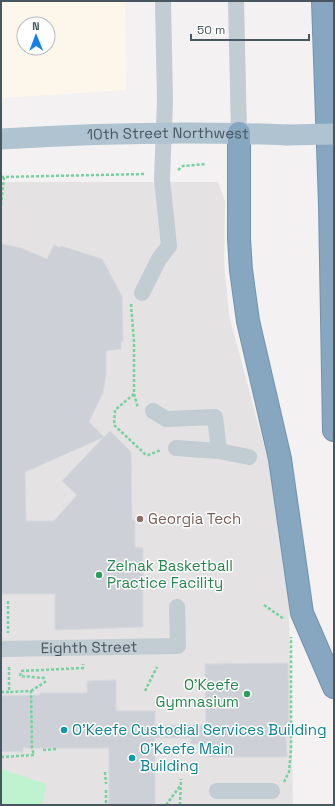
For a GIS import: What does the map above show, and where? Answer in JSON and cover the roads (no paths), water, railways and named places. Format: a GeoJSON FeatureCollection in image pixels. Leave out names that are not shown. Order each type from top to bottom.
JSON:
{"type":"FeatureCollection","features":[{"type":"Feature","properties":{"kind":"highway"},"geometry":{"type":"LineString","coordinates":[[323,1],[330,211],[334,430]]}},
{"type":"Feature","properties":{"kind":"highway"},"geometry":{"type":"LineString","coordinates":[[239,133],[239,239],[241,270],[248,321],[280,459],[302,613],[334,687]]}},
{"type":"Feature","properties":{"kind":"main road","name":"10th Street Northwest"},"geometry":{"type":"LineString","coordinates":[[1,139],[165,132],[287,135],[334,134]]}},
{"type":"Feature","properties":{"kind":"street"},"geometry":{"type":"LineString","coordinates":[[136,296],[169,246],[162,179],[165,132],[163,1]]}},
{"type":"Feature","properties":{"kind":"street"},"geometry":{"type":"LineString","coordinates":[[236,1],[239,133]]}},
{"type":"Feature","properties":{"kind":"street"},"geometry":{"type":"LineString","coordinates":[[147,412],[166,419],[215,417],[219,450]]}},
{"type":"Feature","properties":{"kind":"street"},"geometry":{"type":"LineString","coordinates":[[170,448],[219,450],[249,457]]}},
{"type":"Feature","properties":{"kind":"street","name":"Eighth Street"},"geometry":{"type":"LineString","coordinates":[[1,649],[178,646],[177,607]]}},
{"type":"Feature","properties":{"kind":"street"},"geometry":{"type":"LineString","coordinates":[[217,791],[272,791]]}},
{"type":"Feature","properties":{"kind":"place","name":"Georgia Tech"},"geometry":{"type":"Point","coordinates":[140,519]}},
{"type":"Feature","properties":{"kind":"place","name":"Zelnak Basketball Practice Facility"},"geometry":{"type":"Point","coordinates":[99,575]}},
{"type":"Feature","properties":{"kind":"place","name":"O'Keefe Gymnasium"},"geometry":{"type":"Point","coordinates":[247,694]}},
{"type":"Feature","properties":{"kind":"place","name":"O'Keefe Custodial Services Building"},"geometry":{"type":"Point","coordinates":[64,730]}},
{"type":"Feature","properties":{"kind":"place","name":"O'Keefe Main Building"},"geometry":{"type":"Point","coordinates":[132,758]}}]}
